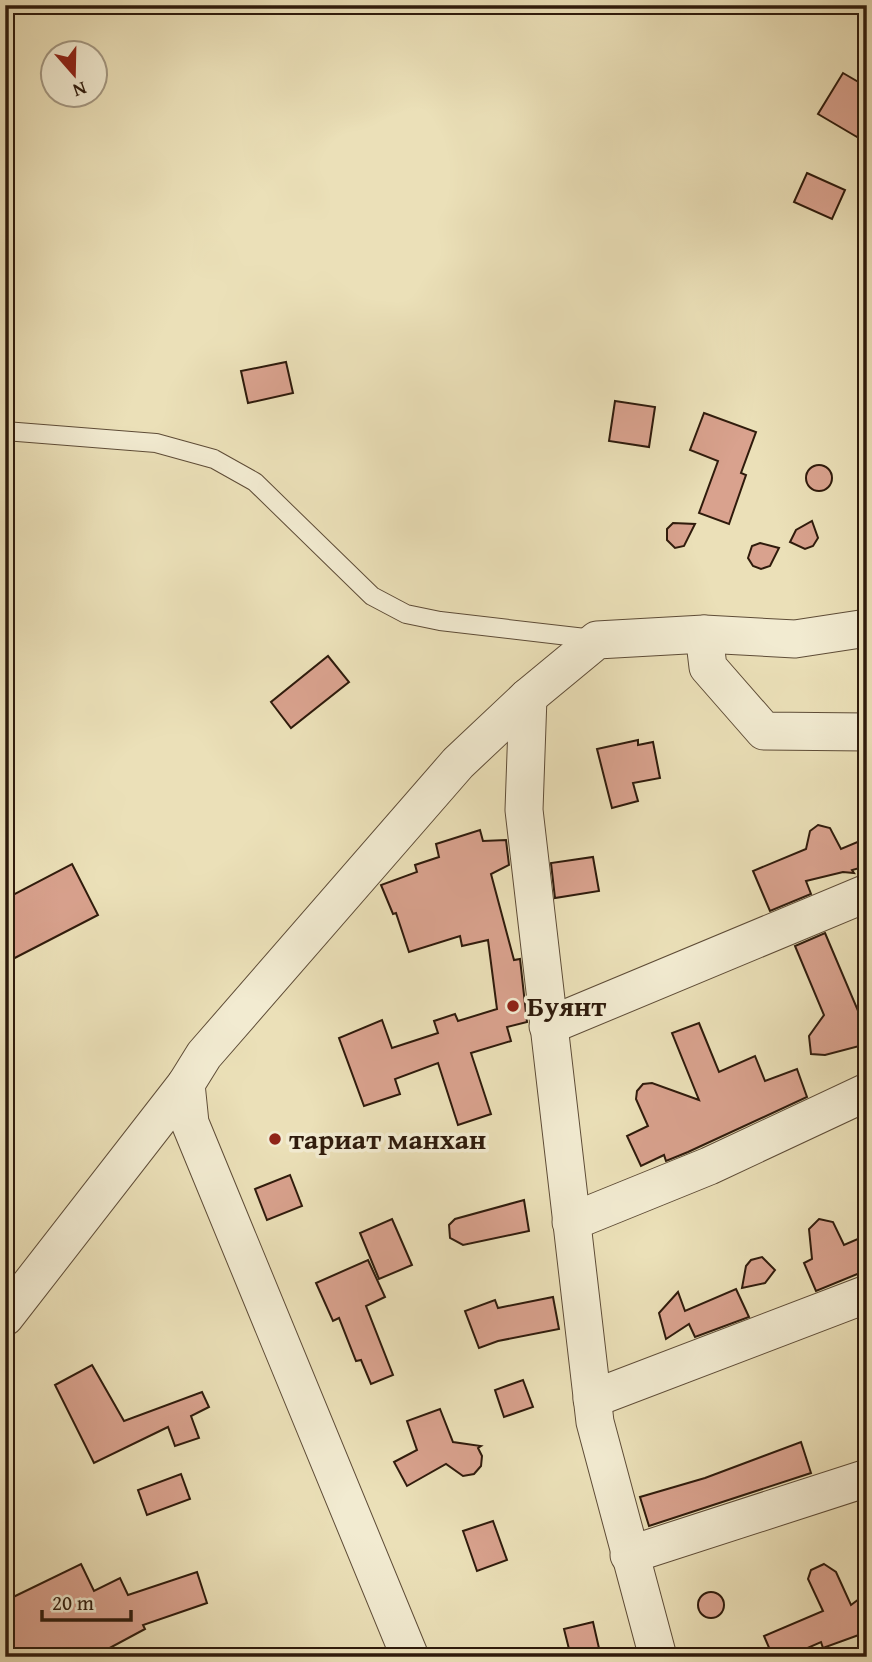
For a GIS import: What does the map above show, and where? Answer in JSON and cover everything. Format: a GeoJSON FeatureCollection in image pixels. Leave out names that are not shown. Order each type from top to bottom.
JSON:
{"type":"FeatureCollection","features":[{"type":"Feature","properties":{"kind":"street"},"geometry":{"type":"LineString","coordinates":[[5,1317],[186,1084],[204,1055],[457,763],[527,697],[597,640],[704,634],[795,639],[867,628]]}},
{"type":"Feature","properties":{"kind":"street"},"geometry":{"type":"LineString","coordinates":[[704,634],[708,667],[764,731],[867,732]]}},
{"type":"Feature","properties":{"kind":"street"},"geometry":{"type":"LineString","coordinates":[[527,697],[524,810],[595,1422],[657,1657]]}},
{"type":"Feature","properties":{"kind":"street"},"geometry":{"type":"LineString","coordinates":[[548,1026],[867,893]]}},
{"type":"Feature","properties":{"kind":"street"},"geometry":{"type":"LineString","coordinates":[[186,1084],[190,1123],[410,1657]]}},
{"type":"Feature","properties":{"kind":"street"},"geometry":{"type":"LineString","coordinates":[[571,1223],[709,1166],[867,1092]]}},
{"type":"Feature","properties":{"kind":"street"},"geometry":{"type":"LineString","coordinates":[[592,1399],[867,1294]]}},
{"type":"Feature","properties":{"kind":"street"},"geometry":{"type":"LineString","coordinates":[[629,1555],[867,1478]]}},
{"type":"Feature","properties":{"kind":"lane"},"geometry":{"type":"LineString","coordinates":[[5,431],[156,443],[214,459],[255,482],[372,596],[406,614],[440,621],[597,640]]}},
{"type":"Feature","properties":{"kind":"building"},"geometry":{"type":"Polygon","coordinates":[[[843,73],[867,87],[867,121],[857,137],[818,114],[843,73]]]}},
{"type":"Feature","properties":{"kind":"building"},"geometry":{"type":"Polygon","coordinates":[[[807,173],[845,190],[832,219],[794,202],[807,173]]]}},
{"type":"Feature","properties":{"kind":"building"},"geometry":{"type":"Polygon","coordinates":[[[286,362],[293,393],[248,403],[241,371],[286,362]]]}},
{"type":"Feature","properties":{"kind":"building"},"geometry":{"type":"Polygon","coordinates":[[[615,401],[655,407],[649,447],[609,441],[615,401]]]}},
{"type":"Feature","properties":{"kind":"building"},"geometry":{"type":"Polygon","coordinates":[[[704,413],[756,432],[741,473],[746,475],[729,524],[699,513],[718,461],[690,450],[704,413]]]}},
{"type":"Feature","properties":{"kind":"building"},"geometry":{"type":"Polygon","coordinates":[[[819,465],[828,469],[832,478],[828,487],[819,491],[810,487],[806,478],[810,469],[819,465]]]}},
{"type":"Feature","properties":{"kind":"building"},"geometry":{"type":"Polygon","coordinates":[[[812,521],[818,538],[813,546],[805,549],[790,542],[796,530],[812,521]]]}},
{"type":"Feature","properties":{"kind":"building"},"geometry":{"type":"Polygon","coordinates":[[[673,523],[695,524],[684,546],[675,548],[667,540],[667,529],[673,523]]]}},
{"type":"Feature","properties":{"kind":"building"},"geometry":{"type":"Polygon","coordinates":[[[760,543],[779,548],[770,566],[761,569],[753,566],[748,558],[752,546],[760,543]]]}},
{"type":"Feature","properties":{"kind":"building"},"geometry":{"type":"Polygon","coordinates":[[[328,656],[349,682],[291,728],[271,702],[328,656]]]}},
{"type":"Feature","properties":{"kind":"building"},"geometry":{"type":"Polygon","coordinates":[[[638,740],[638,745],[653,742],[660,778],[633,783],[638,801],[612,808],[597,749],[638,740]]]}},
{"type":"Feature","properties":{"kind":"building"},"geometry":{"type":"Polygon","coordinates":[[[818,825],[830,828],[841,849],[867,838],[867,866],[852,870],[854,873],[843,872],[806,881],[811,894],[770,911],[753,871],[806,849],[810,831],[818,825]]]}},
{"type":"Feature","properties":{"kind":"building"},"geometry":{"type":"Polygon","coordinates":[[[480,830],[483,841],[506,840],[509,865],[491,874],[514,960],[520,959],[527,1022],[507,1027],[511,1041],[471,1053],[491,1114],[458,1125],[438,1063],[395,1079],[400,1094],[364,1106],[339,1038],[382,1020],[392,1048],[438,1033],[434,1021],[455,1014],[458,1021],[497,1009],[488,940],[462,946],[460,936],[409,952],[396,913],[393,914],[381,885],[417,872],[415,865],[439,857],[436,844],[480,830]]]}},
{"type":"Feature","properties":{"kind":"building"},"geometry":{"type":"Polygon","coordinates":[[[593,857],[599,891],[555,898],[551,863],[593,857]]]}},
{"type":"Feature","properties":{"kind":"building"},"geometry":{"type":"Polygon","coordinates":[[[72,864],[98,915],[5,963],[5,899],[72,864]]]}},
{"type":"Feature","properties":{"kind":"building"},"geometry":{"type":"Polygon","coordinates":[[[825,933],[867,1032],[867,1044],[825,1055],[811,1054],[809,1036],[824,1015],[795,946],[825,933]]]}},
{"type":"Feature","properties":{"kind":"building"},"geometry":{"type":"Polygon","coordinates":[[[699,1023],[719,1072],[755,1056],[765,1081],[797,1069],[807,1097],[688,1152],[666,1161],[664,1155],[641,1166],[627,1136],[648,1126],[636,1099],[637,1091],[643,1084],[652,1083],[699,1100],[672,1033],[699,1023]]]}},
{"type":"Feature","properties":{"kind":"building"},"geometry":{"type":"Polygon","coordinates":[[[290,1175],[302,1206],[267,1220],[255,1189],[290,1175]]]}},
{"type":"Feature","properties":{"kind":"building"},"geometry":{"type":"Polygon","coordinates":[[[524,1200],[529,1231],[463,1245],[450,1238],[449,1225],[455,1219],[524,1200]]]}},
{"type":"Feature","properties":{"kind":"building"},"geometry":{"type":"Polygon","coordinates":[[[392,1219],[412,1265],[379,1279],[360,1233],[392,1219]]]}},
{"type":"Feature","properties":{"kind":"building"},"geometry":{"type":"Polygon","coordinates":[[[819,1219],[833,1222],[844,1245],[867,1235],[867,1270],[816,1291],[804,1263],[812,1259],[809,1229],[819,1219]]]}},
{"type":"Feature","properties":{"kind":"building"},"geometry":{"type":"Polygon","coordinates":[[[762,1257],[775,1270],[765,1283],[742,1288],[746,1266],[751,1260],[762,1257]]]}},
{"type":"Feature","properties":{"kind":"building"},"geometry":{"type":"Polygon","coordinates":[[[368,1260],[385,1297],[366,1306],[393,1375],[371,1384],[361,1360],[356,1361],[339,1318],[333,1321],[316,1283],[368,1260]]]}},
{"type":"Feature","properties":{"kind":"building"},"geometry":{"type":"Polygon","coordinates":[[[736,1289],[749,1317],[695,1337],[689,1324],[666,1339],[659,1313],[678,1292],[685,1311],[736,1289]]]}},
{"type":"Feature","properties":{"kind":"building"},"geometry":{"type":"Polygon","coordinates":[[[553,1297],[559,1329],[498,1341],[479,1348],[465,1311],[495,1300],[498,1308],[553,1297]]]}},
{"type":"Feature","properties":{"kind":"building"},"geometry":{"type":"Polygon","coordinates":[[[92,1365],[124,1421],[202,1392],[209,1407],[191,1416],[199,1438],[175,1446],[168,1427],[94,1463],[55,1385],[92,1365]]]}},
{"type":"Feature","properties":{"kind":"building"},"geometry":{"type":"Polygon","coordinates":[[[523,1380],[533,1407],[504,1417],[495,1390],[523,1380]]]}},
{"type":"Feature","properties":{"kind":"building"},"geometry":{"type":"Polygon","coordinates":[[[440,1409],[453,1442],[481,1446],[478,1448],[482,1456],[481,1466],[474,1474],[463,1476],[446,1464],[407,1486],[394,1462],[417,1450],[407,1421],[440,1409]]]}},
{"type":"Feature","properties":{"kind":"building"},"geometry":{"type":"Polygon","coordinates":[[[801,1442],[811,1473],[649,1526],[640,1497],[705,1478],[801,1442]]]}},
{"type":"Feature","properties":{"kind":"building"},"geometry":{"type":"Polygon","coordinates":[[[181,1474],[190,1499],[147,1515],[138,1490],[181,1474]]]}},
{"type":"Feature","properties":{"kind":"building"},"geometry":{"type":"Polygon","coordinates":[[[493,1521],[507,1560],[477,1571],[463,1531],[493,1521]]]}},
{"type":"Feature","properties":{"kind":"building"},"geometry":{"type":"Polygon","coordinates":[[[81,1564],[94,1591],[120,1578],[128,1595],[197,1572],[207,1603],[143,1625],[145,1629],[93,1657],[5,1657],[5,1601],[81,1564]]]}},
{"type":"Feature","properties":{"kind":"building"},"geometry":{"type":"Polygon","coordinates":[[[824,1564],[836,1572],[851,1605],[867,1593],[867,1632],[823,1648],[821,1642],[787,1657],[773,1657],[764,1636],[823,1611],[808,1579],[811,1570],[824,1564]]]}},
{"type":"Feature","properties":{"kind":"building"},"geometry":{"type":"Polygon","coordinates":[[[711,1592],[720,1596],[724,1605],[720,1614],[711,1618],[702,1614],[698,1605],[702,1596],[711,1592]]]}},
{"type":"Feature","properties":{"kind":"building"},"geometry":{"type":"Polygon","coordinates":[[[593,1622],[601,1657],[571,1657],[564,1629],[593,1622]]]}},
{"type":"Feature","properties":{"kind":"place","name":"Буянт"},"geometry":{"type":"Point","coordinates":[513,1006]}},
{"type":"Feature","properties":{"kind":"place","name":"тариат манхан"},"geometry":{"type":"Point","coordinates":[275,1139]}}]}
